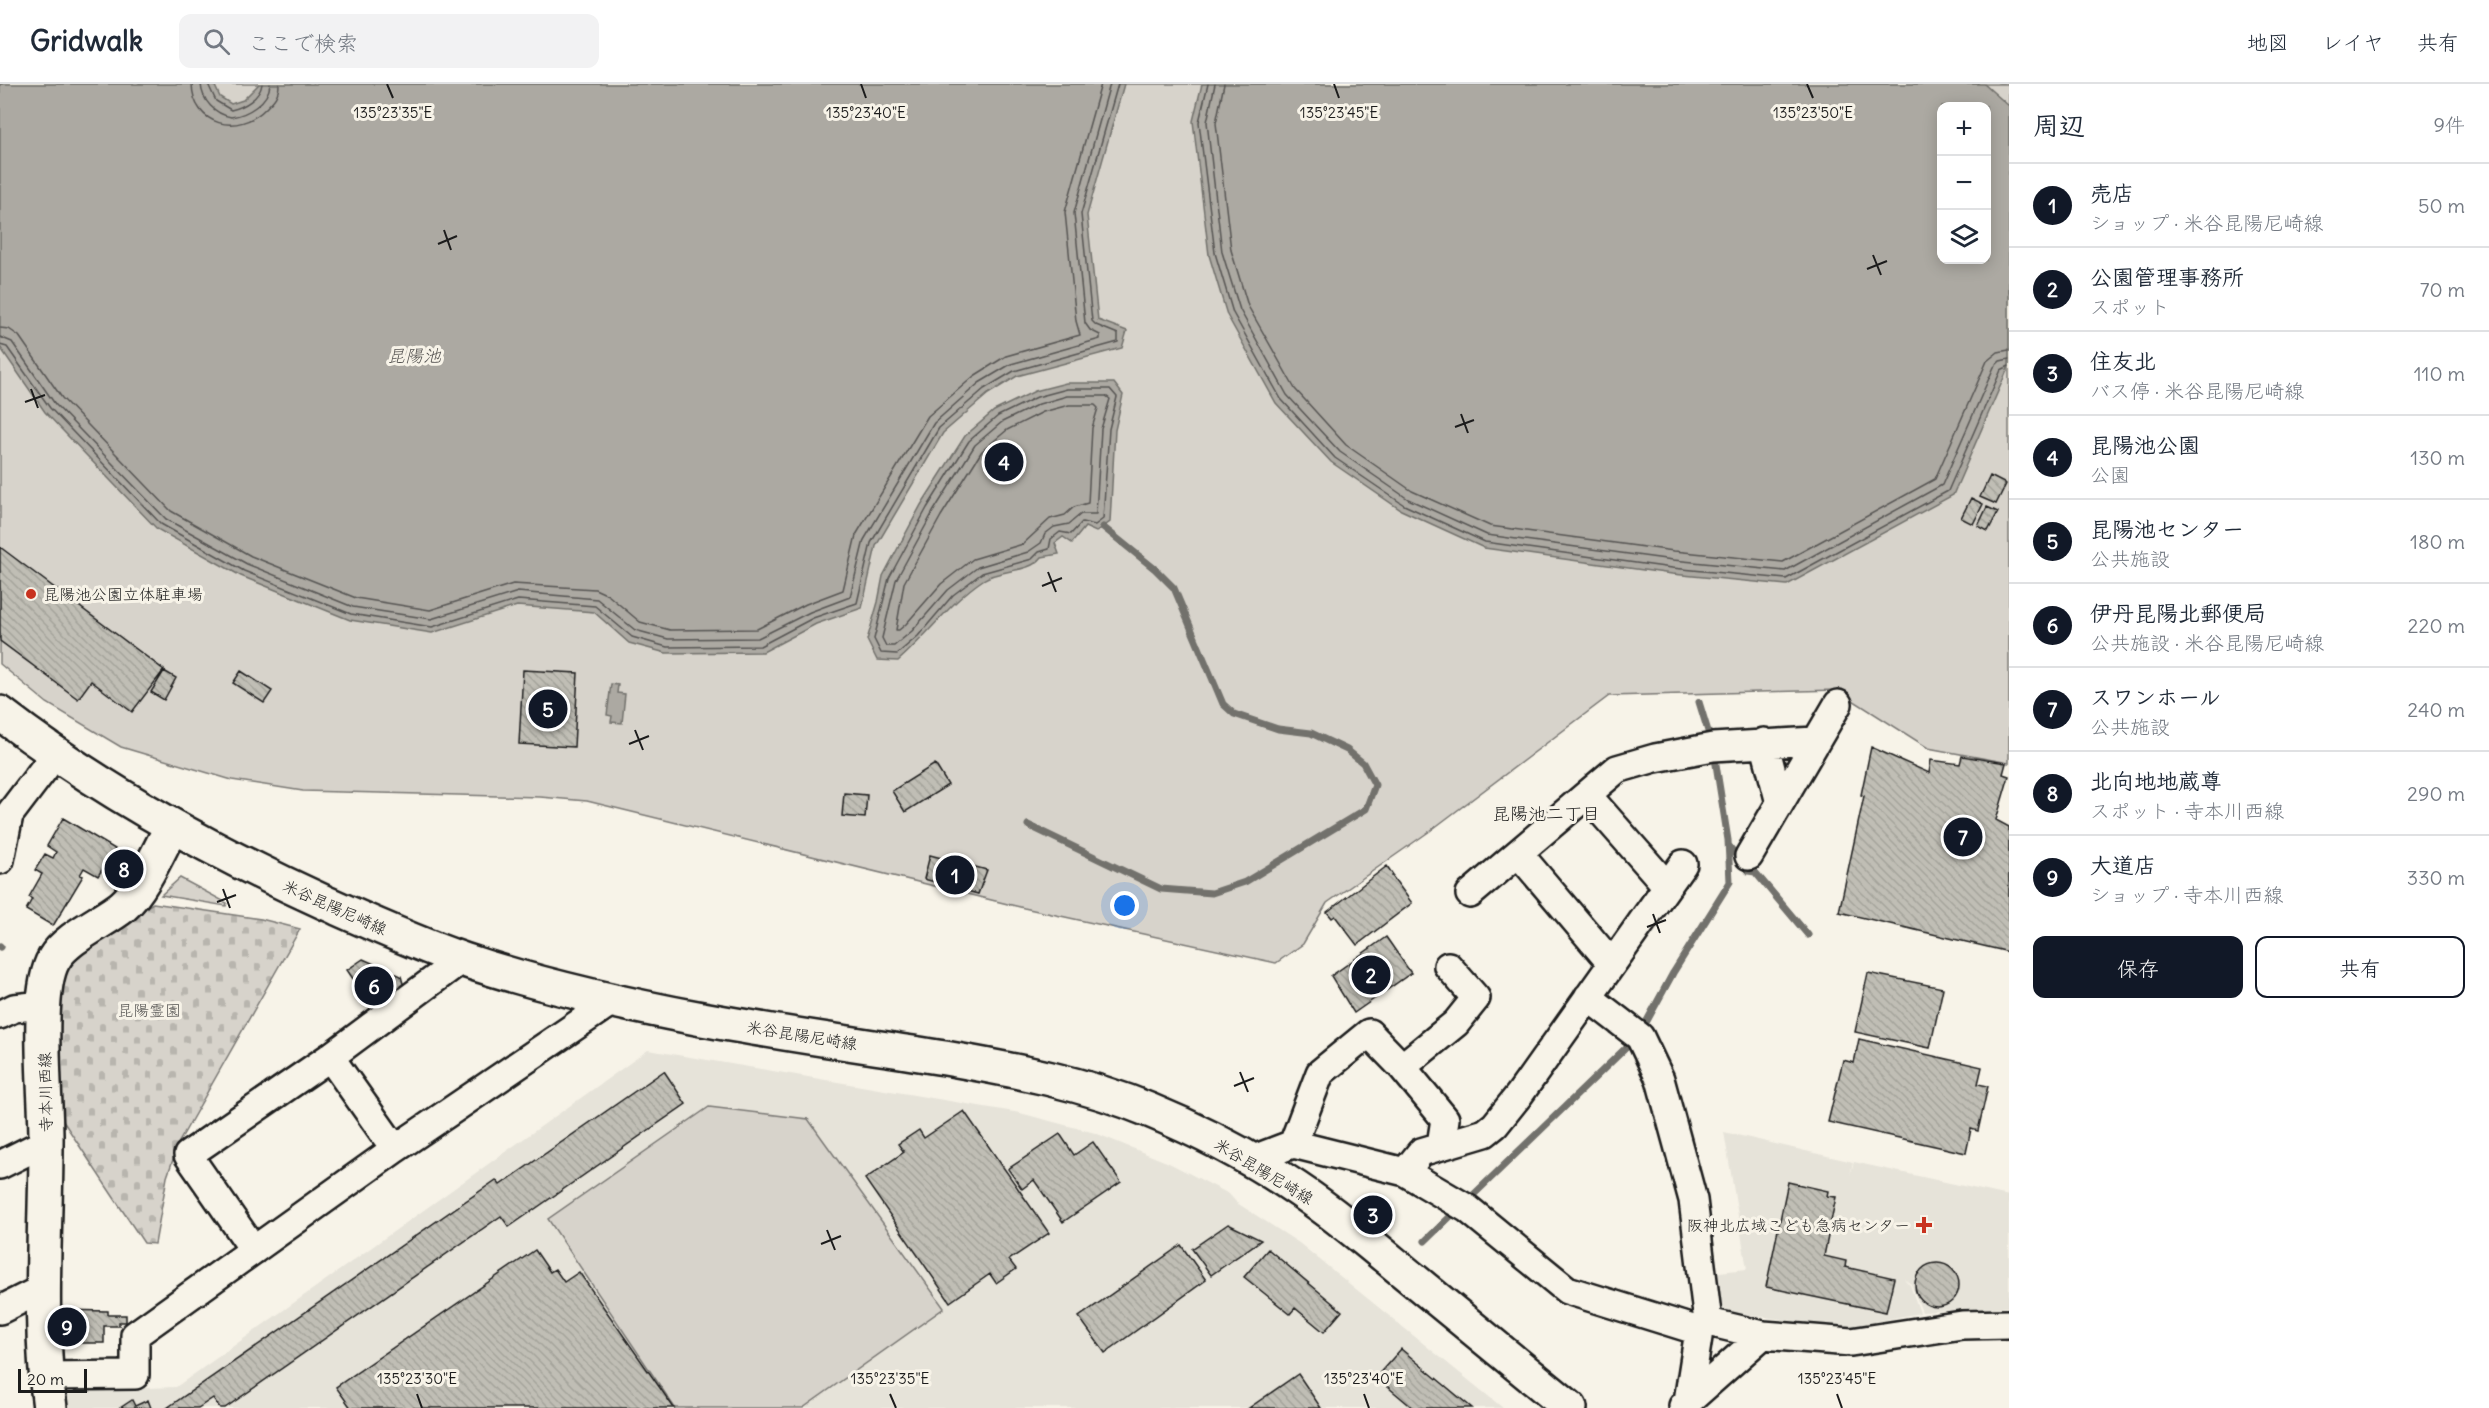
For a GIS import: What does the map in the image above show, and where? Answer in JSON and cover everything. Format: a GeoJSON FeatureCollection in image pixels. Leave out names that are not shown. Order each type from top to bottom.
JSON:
{"type":"FeatureCollection","features":[{"type":"Feature","properties":{"kind":"main road","name":"米谷昆陽尼崎線"},"geometry":{"type":"LineString","coordinates":[[0,713],[133,804],[172,826],[291,887],[391,932],[462,959],[612,1001],[704,1019],[1045,1077],[1146,1108],[1251,1160],[1338,1218],[1570,1408]]}},
{"type":"Feature","properties":{"kind":"main road","name":"寺本川西線"},"geometry":{"type":"LineString","coordinates":[[50,1408],[45,1376],[46,1142],[14,1004],[48,971],[54,957],[134,895],[172,826]]}},
{"type":"Feature","properties":{"kind":"street"},"geometry":{"type":"LineString","coordinates":[[1749,856],[1838,704]]}},
{"type":"Feature","properties":{"kind":"street"},"geometry":{"type":"LineString","coordinates":[[1470,894],[1617,769],[1656,758],[1713,747],[1764,742],[1815,741]]}},
{"type":"Feature","properties":{"kind":"street"},"geometry":{"type":"LineString","coordinates":[[1764,742],[1780,803]]}},
{"type":"Feature","properties":{"kind":"street"},"geometry":{"type":"LineString","coordinates":[[2,844],[9,815],[56,753]]}},
{"type":"Feature","properties":{"kind":"street"},"geometry":{"type":"LineString","coordinates":[[1587,795],[1667,886]]}},
{"type":"Feature","properties":{"kind":"street"},"geometry":{"type":"LineString","coordinates":[[1519,854],[1612,964]]}},
{"type":"Feature","properties":{"kind":"street"},"geometry":{"type":"LineString","coordinates":[[1405,1172],[1421,1152],[1485,1133],[1495,1125],[1519,1095],[1683,864]]}},
{"type":"Feature","properties":{"kind":"street"},"geometry":{"type":"LineString","coordinates":[[254,1250],[188,1155],[330,1057],[462,959]]}},
{"type":"Feature","properties":{"kind":"street"},"geometry":{"type":"LineString","coordinates":[[1402,1067],[1456,1023],[1481,992],[1448,966]]}},
{"type":"Feature","properties":{"kind":"street"},"geometry":{"type":"LineString","coordinates":[[1588,997],[1640,1037],[1660,1079],[1693,1200],[1703,1326],[1688,1406]]}},
{"type":"Feature","properties":{"kind":"street"},"geometry":{"type":"LineString","coordinates":[[45,1376],[137,1376],[135,1335],[395,1149],[612,1001]]}},
{"type":"Feature","properties":{"kind":"street"},"geometry":{"type":"LineString","coordinates":[[1293,1144],[1320,1072],[1369,1033],[1402,1067],[1445,1119],[1441,1145]]}},
{"type":"Feature","properties":{"kind":"street"},"geometry":{"type":"LineString","coordinates":[[330,1057],[395,1149]]}},
{"type":"Feature","properties":{"kind":"street"},"geometry":{"type":"LineString","coordinates":[[0,1165],[46,1142]]}},
{"type":"Feature","properties":{"kind":"street"},"geometry":{"type":"LineString","coordinates":[[1251,1160],[1293,1144],[1405,1172],[1468,1209],[1567,1290],[1703,1326],[1763,1335],[1851,1342],[1962,1325],[2009,1324]]}},
{"type":"Feature","properties":{"kind":"street"},"geometry":{"type":"LineString","coordinates":[[0,1310],[44,1288]]}},
{"type":"Feature","properties":{"kind":"street"},"geometry":{"type":"LineString","coordinates":[[1688,1406],[1763,1335]]}},
{"type":"Feature","properties":{"kind":"shaded area"},"geometry":{"type":"Polygon","coordinates":[[[648,1050],[1020,1113],[1095,1133],[1169,1163],[1229,1194],[1237,1203],[1299,1243],[1503,1408],[65,1408],[62,1391],[176,1387],[648,1050]]]}},
{"type":"Feature","properties":{"kind":"shaded area"},"geometry":{"type":"Polygon","coordinates":[[[1724,1132],[1853,1162],[1850,1175],[1854,1162],[2009,1196],[2009,1307],[1922,1312],[1911,1284],[1904,1279],[1910,1285],[1920,1313],[1843,1328],[1719,1311],[1710,1273],[1747,1269],[1724,1132]]]}},
{"type":"Feature","properties":{"kind":"green space"},"geometry":{"type":"Polygon","coordinates":[[[0,84],[2009,84],[2009,763],[1928,748],[1837,690],[1609,696],[1430,831],[1327,903],[1303,944],[1276,963],[1024,908],[587,801],[540,797],[303,791],[232,780],[121,747],[47,703],[0,664],[0,84]]]}},
{"type":"Feature","properties":{"kind":"green space"},"geometry":{"type":"Polygon","coordinates":[[[180,878],[227,903],[226,906],[161,895],[180,878]]]}},
{"type":"Feature","properties":{"kind":"green space","name":"昆陽霊園"},"geometry":{"type":"Polygon","coordinates":[[[153,903],[261,919],[300,929],[179,1142],[167,1177],[155,1244],[144,1243],[59,1115],[60,976],[76,950],[153,903]]]}},
{"type":"Feature","properties":{"kind":"green space"},"geometry":{"type":"Polygon","coordinates":[[[709,1107],[808,1119],[944,1308],[803,1408],[675,1408],[548,1219],[709,1107]]]}},
{"type":"Feature","properties":{"kind":"water","name":"昆陽池"},"geometry":{"type":"Polygon","coordinates":[[[0,84],[214,84],[220,97],[231,104],[243,100],[259,84],[1124,84],[1087,215],[1098,320],[1127,331],[1122,348],[1017,376],[988,394],[943,433],[876,546],[862,608],[816,624],[763,652],[666,653],[629,643],[594,612],[517,606],[432,633],[350,620],[241,576],[157,529],[45,412],[0,347],[0,84]]]}},
{"type":"Feature","properties":{"kind":"water"},"geometry":{"type":"Polygon","coordinates":[[[1202,84],[1984,84],[2009,106],[2009,366],[1953,495],[1787,585],[1672,574],[1484,548],[1401,510],[1331,462],[1276,403],[1227,315],[1209,255],[1193,121],[1202,84]]]}},
{"type":"Feature","properties":{"kind":"water"},"geometry":{"type":"Polygon","coordinates":[[[1066,383],[1114,383],[1123,395],[1115,430],[1110,522],[1096,532],[1085,527],[1072,543],[1063,537],[1055,543],[1059,554],[1042,557],[1030,566],[990,576],[983,580],[960,598],[898,661],[877,660],[867,640],[883,576],[921,505],[965,436],[994,411],[1035,391],[1066,383]]]}},
{"type":"Feature","properties":{"kind":"water"},"geometry":{"type":"Polygon","coordinates":[[[611,684],[618,685],[617,693],[625,694],[622,723],[611,722],[612,716],[607,715],[611,684]]]}},
{"type":"Feature","properties":{"kind":"building"},"geometry":{"type":"Polygon","coordinates":[[[1990,476],[2006,484],[1996,504],[1980,497],[1990,476]]]}},
{"type":"Feature","properties":{"kind":"building"},"geometry":{"type":"Polygon","coordinates":[[[1971,498],[1983,504],[1973,524],[1961,518],[1971,498]]]}},
{"type":"Feature","properties":{"kind":"building"},"geometry":{"type":"Polygon","coordinates":[[[1987,507],[1998,512],[1988,531],[1978,526],[1987,507]]]}},
{"type":"Feature","properties":{"kind":"building","name":"昆陽池公園立体駐車場"},"geometry":{"type":"Polygon","coordinates":[[[0,547],[164,670],[132,712],[91,681],[78,699],[0,641],[0,547]]]}},
{"type":"Feature","properties":{"kind":"building"},"geometry":{"type":"Polygon","coordinates":[[[523,670],[578,673],[574,747],[519,744],[523,670]]]}},
{"type":"Feature","properties":{"kind":"building"},"geometry":{"type":"Polygon","coordinates":[[[164,671],[176,678],[164,700],[151,692],[164,671]]]}},
{"type":"Feature","properties":{"kind":"building"},"geometry":{"type":"Polygon","coordinates":[[[241,671],[272,691],[264,703],[233,683],[241,671]]]}},
{"type":"Feature","properties":{"kind":"building"},"geometry":{"type":"Polygon","coordinates":[[[1871,747],[1929,773],[1931,760],[1960,764],[1962,756],[2006,763],[2003,774],[2009,776],[1996,820],[2009,827],[2009,952],[1839,912],[1864,796],[1861,795],[1871,747]]]}},
{"type":"Feature","properties":{"kind":"building"},"geometry":{"type":"Polygon","coordinates":[[[935,764],[948,785],[905,812],[892,791],[935,764]]]}},
{"type":"Feature","properties":{"kind":"building"},"geometry":{"type":"Polygon","coordinates":[[[844,793],[867,795],[865,818],[842,816],[844,793]]]}},
{"type":"Feature","properties":{"kind":"building"},"geometry":{"type":"Polygon","coordinates":[[[63,818],[115,849],[98,876],[84,868],[80,875],[83,876],[53,926],[26,910],[32,899],[29,897],[42,874],[35,870],[45,854],[53,858],[56,852],[47,846],[63,818]]]}},
{"type":"Feature","properties":{"kind":"building"},"geometry":{"type":"Polygon","coordinates":[[[930,855],[987,870],[978,894],[924,879],[930,855]]]}},
{"type":"Feature","properties":{"kind":"building"},"geometry":{"type":"Polygon","coordinates":[[[1387,866],[1412,903],[1357,945],[1335,916],[1332,918],[1327,912],[1387,866]]]}},
{"type":"Feature","properties":{"kind":"building"},"geometry":{"type":"Polygon","coordinates":[[[1386,937],[1411,973],[1354,1013],[1331,976],[1386,937]]]}},
{"type":"Feature","properties":{"kind":"building"},"geometry":{"type":"Polygon","coordinates":[[[363,959],[401,976],[405,991],[375,1011],[347,970],[363,959]]]}},
{"type":"Feature","properties":{"kind":"building"},"geometry":{"type":"Polygon","coordinates":[[[1868,973],[1943,988],[1930,1048],[1855,1032],[1868,973]]]}},
{"type":"Feature","properties":{"kind":"building"},"geometry":{"type":"Polygon","coordinates":[[[1859,1039],[1982,1067],[1978,1084],[1988,1086],[1978,1131],[1971,1129],[1966,1153],[1828,1122],[1843,1060],[1854,1063],[1859,1039]]]}},
{"type":"Feature","properties":{"kind":"building"},"geometry":{"type":"Polygon","coordinates":[[[664,1071],[686,1104],[509,1227],[501,1216],[225,1408],[220,1408],[213,1398],[198,1408],[167,1408],[496,1180],[500,1185],[664,1071]]]}},
{"type":"Feature","properties":{"kind":"building"},"geometry":{"type":"Polygon","coordinates":[[[964,1111],[1049,1233],[1009,1260],[1016,1269],[996,1283],[990,1274],[950,1302],[865,1179],[904,1152],[898,1144],[919,1130],[924,1138],[964,1111]]]}},
{"type":"Feature","properties":{"kind":"building"},"geometry":{"type":"Polygon","coordinates":[[[1060,1134],[1074,1155],[1093,1142],[1121,1182],[1063,1222],[1034,1180],[1022,1189],[1008,1169],[1060,1134]]]}},
{"type":"Feature","properties":{"kind":"building"},"geometry":{"type":"Polygon","coordinates":[[[1788,1182],[1828,1191],[1827,1196],[1836,1197],[1824,1256],[1846,1261],[1845,1267],[1894,1278],[1886,1312],[1766,1287],[1788,1182]]]}},
{"type":"Feature","properties":{"kind":"building"},"geometry":{"type":"Polygon","coordinates":[[[1228,1224],[1261,1240],[1211,1275],[1192,1249],[1228,1224]]]}},
{"type":"Feature","properties":{"kind":"building"},"geometry":{"type":"Polygon","coordinates":[[[1181,1245],[1206,1280],[1105,1353],[1079,1317],[1181,1245]]]}},
{"type":"Feature","properties":{"kind":"building"},"geometry":{"type":"Polygon","coordinates":[[[1268,1249],[1342,1311],[1324,1332],[1295,1308],[1290,1314],[1244,1277],[1268,1249]]]}},
{"type":"Feature","properties":{"kind":"building"},"geometry":{"type":"Polygon","coordinates":[[[535,1250],[550,1272],[555,1269],[564,1282],[579,1272],[674,1408],[351,1408],[336,1387],[535,1250]]]}},
{"type":"Feature","properties":{"kind":"building"},"geometry":{"type":"Polygon","coordinates":[[[1937,1263],[1953,1269],[1959,1285],[1953,1301],[1937,1307],[1921,1301],[1915,1285],[1921,1269],[1937,1263]]]}},
{"type":"Feature","properties":{"kind":"building"},"geometry":{"type":"Polygon","coordinates":[[[61,1310],[108,1311],[108,1315],[126,1315],[126,1322],[119,1322],[119,1326],[104,1326],[104,1343],[61,1343],[61,1310]]]}},
{"type":"Feature","properties":{"kind":"building"},"geometry":{"type":"Polygon","coordinates":[[[1401,1349],[1472,1408],[1413,1408],[1376,1377],[1401,1349]]]}},
{"type":"Feature","properties":{"kind":"building"},"geometry":{"type":"Polygon","coordinates":[[[1298,1374],[1321,1408],[1249,1408],[1298,1374]]]}},
{"type":"Feature","properties":{"kind":"building"},"geometry":{"type":"Polygon","coordinates":[[[132,1400],[135,1406],[148,1400],[151,1408],[120,1408],[132,1400]]]}},
{"type":"Feature","properties":{"kind":"waterway"},"geometry":{"type":"LineString","coordinates":[[1028,825],[1161,889],[1212,893],[1245,882],[1366,809],[1375,785],[1363,763],[1347,750],[1311,733],[1278,729],[1234,714],[1223,704],[1174,588],[1155,569],[1103,527]]}},
{"type":"Feature","properties":{"kind":"waterway"},"geometry":{"type":"LineString","coordinates":[[1699,702],[1711,741]]}},
{"type":"Feature","properties":{"kind":"waterway"},"geometry":{"type":"LineString","coordinates":[[1642,1030],[1673,973],[1730,882],[1728,840],[1714,752]]}},
{"type":"Feature","properties":{"kind":"waterway"},"geometry":{"type":"LineString","coordinates":[[1729,846],[1748,871],[1755,872],[1808,935]]}},
{"type":"Feature","properties":{"kind":"waterway"},"geometry":{"type":"LineString","coordinates":[[1466,1202],[1635,1039]]}},
{"type":"Feature","properties":{"kind":"waterway"},"geometry":{"type":"LineString","coordinates":[[1425,1241],[1458,1209]]}},
{"type":"Feature","properties":{"kind":"place","name":"昆陽池公園"},"geometry":{"type":"Point","coordinates":[1004,462]}},
{"type":"Feature","properties":{"kind":"place","name":"昆陽池公園立体駐車場"},"geometry":{"type":"Point","coordinates":[31,594]}},
{"type":"Feature","properties":{"kind":"place","name":"昆陽池センター"},"geometry":{"type":"Point","coordinates":[548,709]}},
{"type":"Feature","properties":{"kind":"place","name":"スワンホール"},"geometry":{"type":"Point","coordinates":[1963,837]}},
{"type":"Feature","properties":{"kind":"place","name":"北向地地蔵尊"},"geometry":{"type":"Point","coordinates":[124,869]}},
{"type":"Feature","properties":{"kind":"place","name":"売店"},"geometry":{"type":"Point","coordinates":[955,875]}},
{"type":"Feature","properties":{"kind":"place","name":"公園管理事務所"},"geometry":{"type":"Point","coordinates":[1371,975]}},
{"type":"Feature","properties":{"kind":"place","name":"伊丹昆陽北郵便局"},"geometry":{"type":"Point","coordinates":[374,986]}},
{"type":"Feature","properties":{"kind":"place","name":"住友北"},"geometry":{"type":"Point","coordinates":[1373,1215]}},
{"type":"Feature","properties":{"kind":"place","name":"阪神北広域こども急病センター"},"geometry":{"type":"Point","coordinates":[1924,1225]}},
{"type":"Feature","properties":{"kind":"place","name":"大道店"},"geometry":{"type":"Point","coordinates":[67,1327]}},
{"type":"Feature","properties":{"kind":"district","name":"昆陽池二丁目"},"geometry":{"type":"Point","coordinates":[1546,813]}}]}
